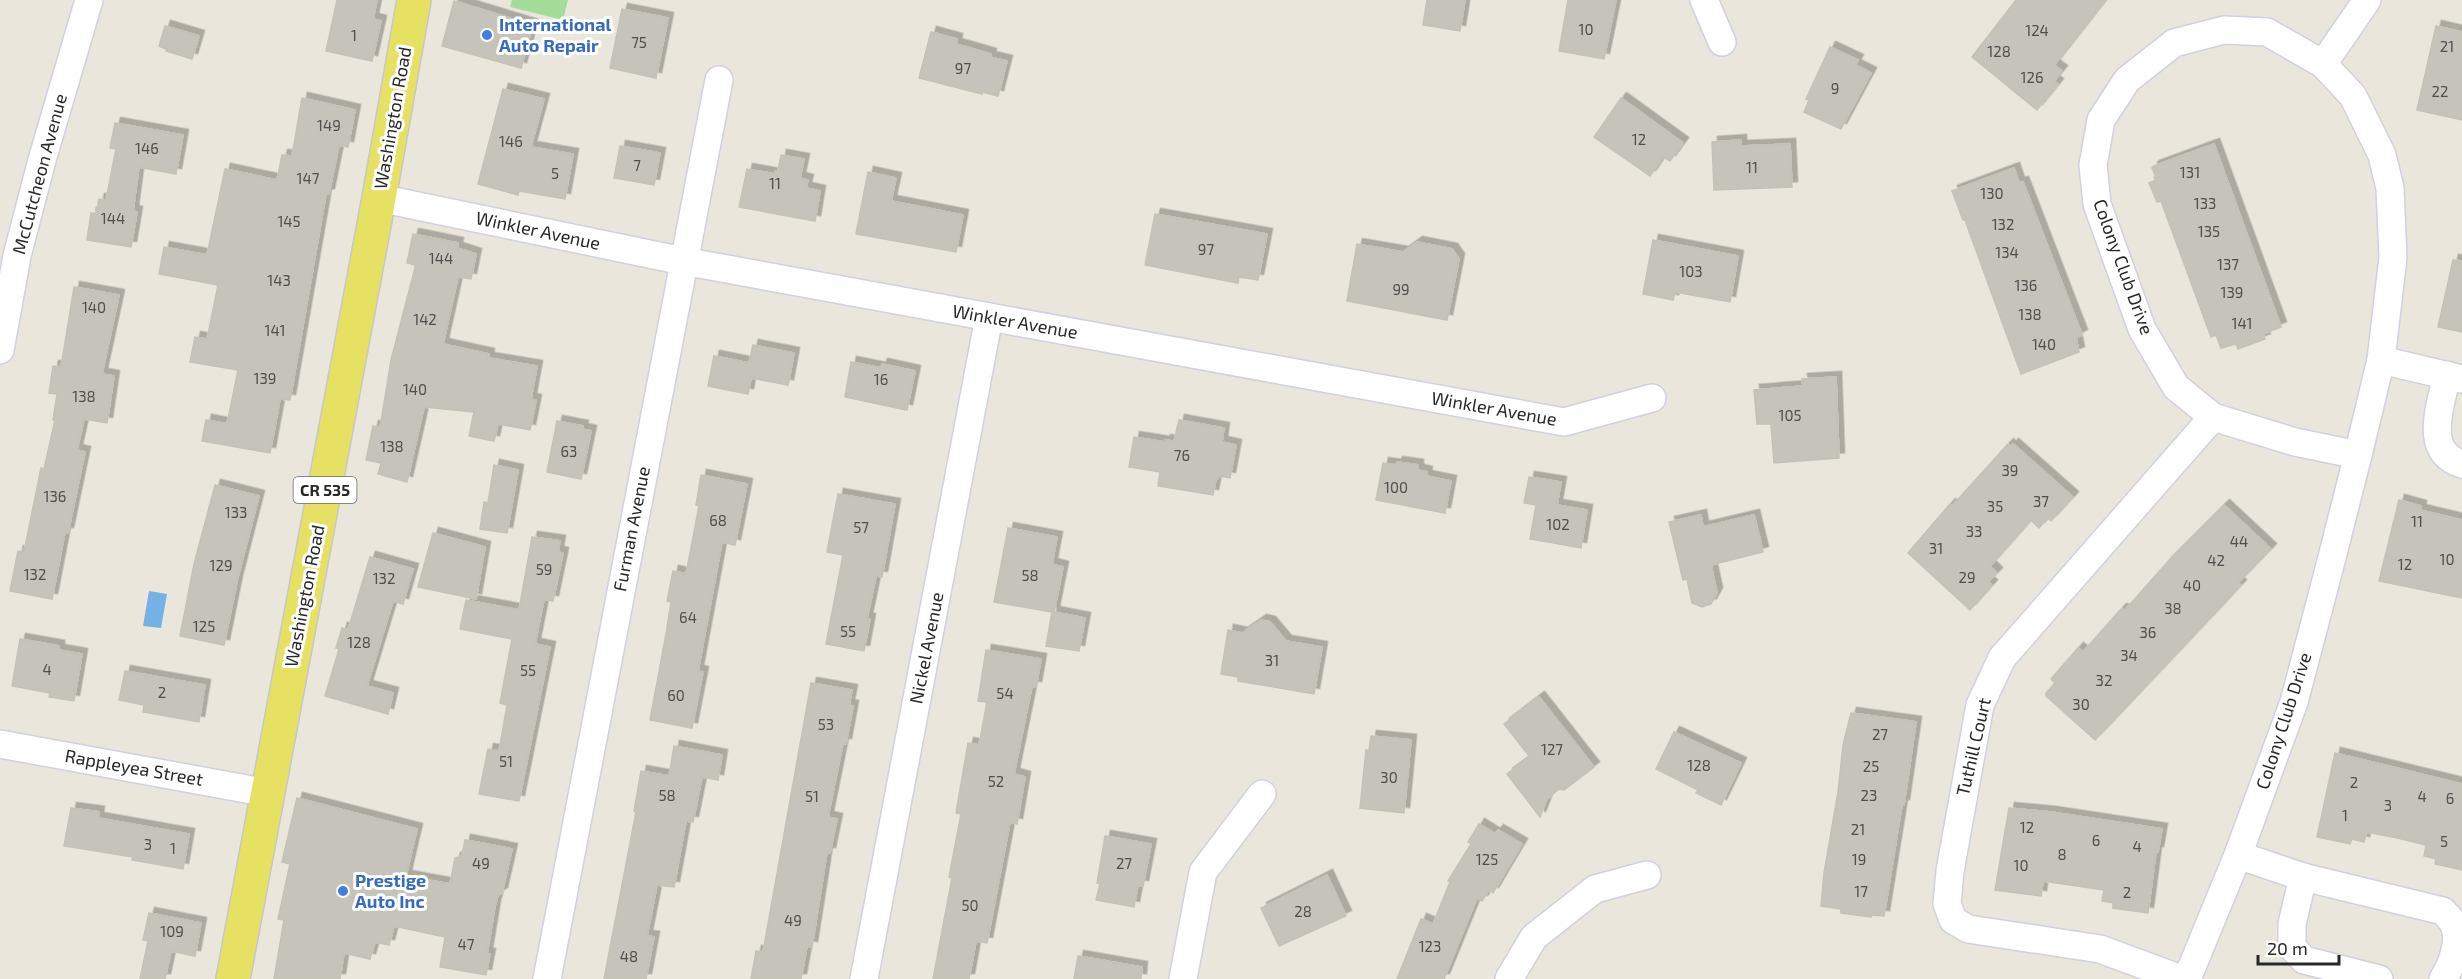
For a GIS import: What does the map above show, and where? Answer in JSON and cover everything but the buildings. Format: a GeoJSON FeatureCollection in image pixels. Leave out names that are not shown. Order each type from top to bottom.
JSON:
{"type":"FeatureCollection","features":[{"type":"Feature","properties":{"kind":"main road","name":"Washington Road"},"geometry":{"type":"LineString","coordinates":[[233,979],[414,0]]}},
{"type":"Feature","properties":{"kind":"street","name":"McCutcheon Avenue"},"geometry":{"type":"LineString","coordinates":[[0,350],[9,254],[42,160],[89,0]]}},
{"type":"Feature","properties":{"kind":"street"},"geometry":{"type":"LineString","coordinates":[[1704,0],[1722,42]]}},
{"type":"Feature","properties":{"kind":"street"},"geometry":{"type":"LineString","coordinates":[[2323,64],[2367,0]]}},
{"type":"Feature","properties":{"kind":"street","name":"Colony Club Drive"},"geometry":{"type":"LineString","coordinates":[[2187,979],[2238,855],[2294,702],[2358,455],[2381,360],[2393,257],[2390,188],[2382,155],[2353,96],[2323,64],[2267,32],[2224,30],[2174,44],[2127,80],[2101,120],[2093,165],[2097,204],[2142,329],[2176,387],[2213,417],[2295,442],[2358,455]]}},
{"type":"Feature","properties":{"kind":"street","name":"Furman Avenue"},"geometry":{"type":"LineString","coordinates":[[547,979],[682,261],[719,80]]}},
{"type":"Feature","properties":{"kind":"street","name":"Winkler Avenue"},"geometry":{"type":"LineString","coordinates":[[379,198],[682,261],[1564,422],[1652,398]]}},
{"type":"Feature","properties":{"kind":"street","name":"Nickel Avenue"},"geometry":{"type":"LineString","coordinates":[[864,979],[988,318]]}},
{"type":"Feature","properties":{"kind":"street"},"geometry":{"type":"LineString","coordinates":[[2381,360],[2455,377],[2436,437],[2442,451],[2453,462],[2462,464]]}},
{"type":"Feature","properties":{"kind":"street","name":"Tuthill Court"},"geometry":{"type":"LineString","coordinates":[[2181,979],[2100,949],[1968,929],[1953,920],[1947,904],[1964,788],[1980,705],[2002,658],[2213,417]]}},
{"type":"Feature","properties":{"kind":"street","name":"Rappleyea Street"},"geometry":{"type":"LineString","coordinates":[[0,744],[268,793]]}},
{"type":"Feature","properties":{"kind":"street"},"geometry":{"type":"LineString","coordinates":[[1184,979],[1203,872],[1262,794]]}},
{"type":"Feature","properties":{"kind":"street"},"geometry":{"type":"LineString","coordinates":[[2238,855],[2303,877],[2443,911],[2454,924],[2456,943],[2451,967],[2443,979]]}},
{"type":"Feature","properties":{"kind":"street"},"geometry":{"type":"LineString","coordinates":[[1509,979],[1534,938],[1595,889],[1647,875]]}},
{"type":"Feature","properties":{"kind":"street"},"geometry":{"type":"LineString","coordinates":[[2303,877],[2292,924],[2292,947],[2304,960],[2379,979]]}},
{"type":"Feature","properties":{"kind":"green space"},"geometry":{"type":"Polygon","coordinates":[[[512,0],[568,0],[563,20],[510,7],[512,0]]]}},
{"type":"Feature","properties":{"kind":"water"},"geometry":{"type":"Polygon","coordinates":[[[149,591],[167,594],[161,628],[143,626],[149,591]]]}},
{"type":"Feature","properties":{"kind":"place","name":"International Auto Repair"},"geometry":{"type":"Point","coordinates":[487,35]}},
{"type":"Feature","properties":{"kind":"place","name":"Prestige Auto Inc"},"geometry":{"type":"Point","coordinates":[343,891]}}]}
